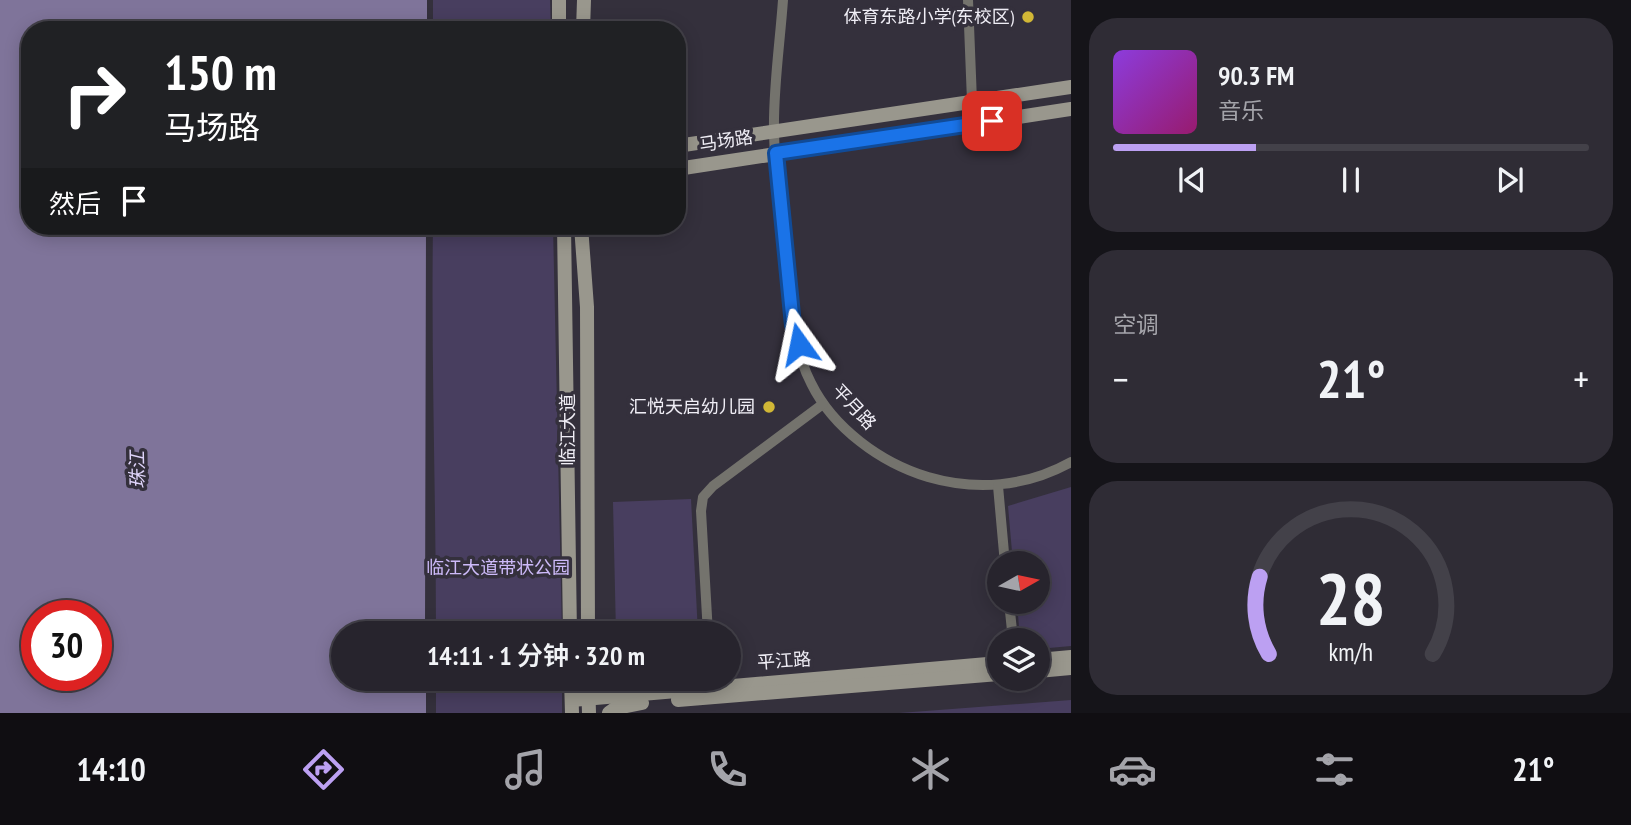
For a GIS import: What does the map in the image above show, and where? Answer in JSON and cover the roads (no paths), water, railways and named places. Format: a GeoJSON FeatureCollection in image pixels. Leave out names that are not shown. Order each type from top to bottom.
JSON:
{"type":"FeatureCollection","features":[{"type":"Feature","properties":{"kind":"main road"},"geometry":{"type":"LineString","coordinates":[[559,0],[559,21]]}},
{"type":"Feature","properties":{"kind":"main road"},"geometry":{"type":"LineString","coordinates":[[583,0],[583,21]]}},
{"type":"Feature","properties":{"kind":"main road","name":"马场路"},"geometry":{"type":"LineString","coordinates":[[686,145],[1071,87]]}},
{"type":"Feature","properties":{"kind":"main road","name":"马场路"},"geometry":{"type":"LineString","coordinates":[[686,168],[1071,109]]}},
{"type":"Feature","properties":{"kind":"main road","name":"临江大道"},"geometry":{"type":"LineString","coordinates":[[564,235],[570,621]]}},
{"type":"Feature","properties":{"kind":"main road","name":"临江大道"},"geometry":{"type":"LineString","coordinates":[[583,235],[587,307],[588,621]]}},
{"type":"Feature","properties":{"kind":"main road"},"geometry":{"type":"LineString","coordinates":[[565,312],[569,302],[577,299],[587,307]]}},
{"type":"Feature","properties":{"kind":"main road"},"geometry":{"type":"LineString","coordinates":[[568,572],[575,580],[581,580],[588,572]]}},
{"type":"Feature","properties":{"kind":"main road"},"geometry":{"type":"LineString","coordinates":[[1050,659],[1071,657]]}},
{"type":"Feature","properties":{"kind":"main road","name":"平江路"},"geometry":{"type":"LineString","coordinates":[[741,681],[987,664]]}},
{"type":"Feature","properties":{"kind":"main road"},"geometry":{"type":"LineString","coordinates":[[1050,670],[1071,668]]}},
{"type":"Feature","properties":{"kind":"main road","name":"平江路"},"geometry":{"type":"LineString","coordinates":[[641,698],[987,675]]}},
{"type":"Feature","properties":{"kind":"main road"},"geometry":{"type":"LineString","coordinates":[[627,691],[641,698]]}},
{"type":"Feature","properties":{"kind":"main road","name":"平江路"},"geometry":{"type":"LineString","coordinates":[[572,707],[674,691]]}},
{"type":"Feature","properties":{"kind":"main road"},"geometry":{"type":"LineString","coordinates":[[609,713],[641,698]]}},
{"type":"Feature","properties":{"kind":"street","name":"平月路"},"geometry":{"type":"LineString","coordinates":[[783,0],[774,131],[793,325],[809,381],[823,404],[859,442],[908,471],[951,484],[998,486],[1028,480],[1071,462]]}},
{"type":"Feature","properties":{"kind":"street"},"geometry":{"type":"LineString","coordinates":[[968,0],[972,101]]}},
{"type":"Feature","properties":{"kind":"street"},"geometry":{"type":"LineString","coordinates":[[707,621],[701,511],[703,497],[713,486],[823,404]]}},
{"type":"Feature","properties":{"kind":"street"},"geometry":{"type":"LineString","coordinates":[[998,486],[1004,551]]}},
{"type":"Feature","properties":{"kind":"water","name":"珠江"},"geometry":{"type":"Polygon","coordinates":[[[0,0],[427,0],[427,21],[21,21],[21,235],[426,235],[425,621],[331,621],[331,691],[426,691],[426,713],[0,713],[0,0]]]}},
{"type":"Feature","properties":{"kind":"place","name":"体育东路小学(东校区)"},"geometry":{"type":"Point","coordinates":[1028,17]}},
{"type":"Feature","properties":{"kind":"place","name":"汇悦天启幼儿园"},"geometry":{"type":"Point","coordinates":[769,407]}},
{"type":"Feature","properties":{"kind":"park label","name":"临江大道带状公园"},"geometry":{"type":"Point","coordinates":[498,568]}}]}
